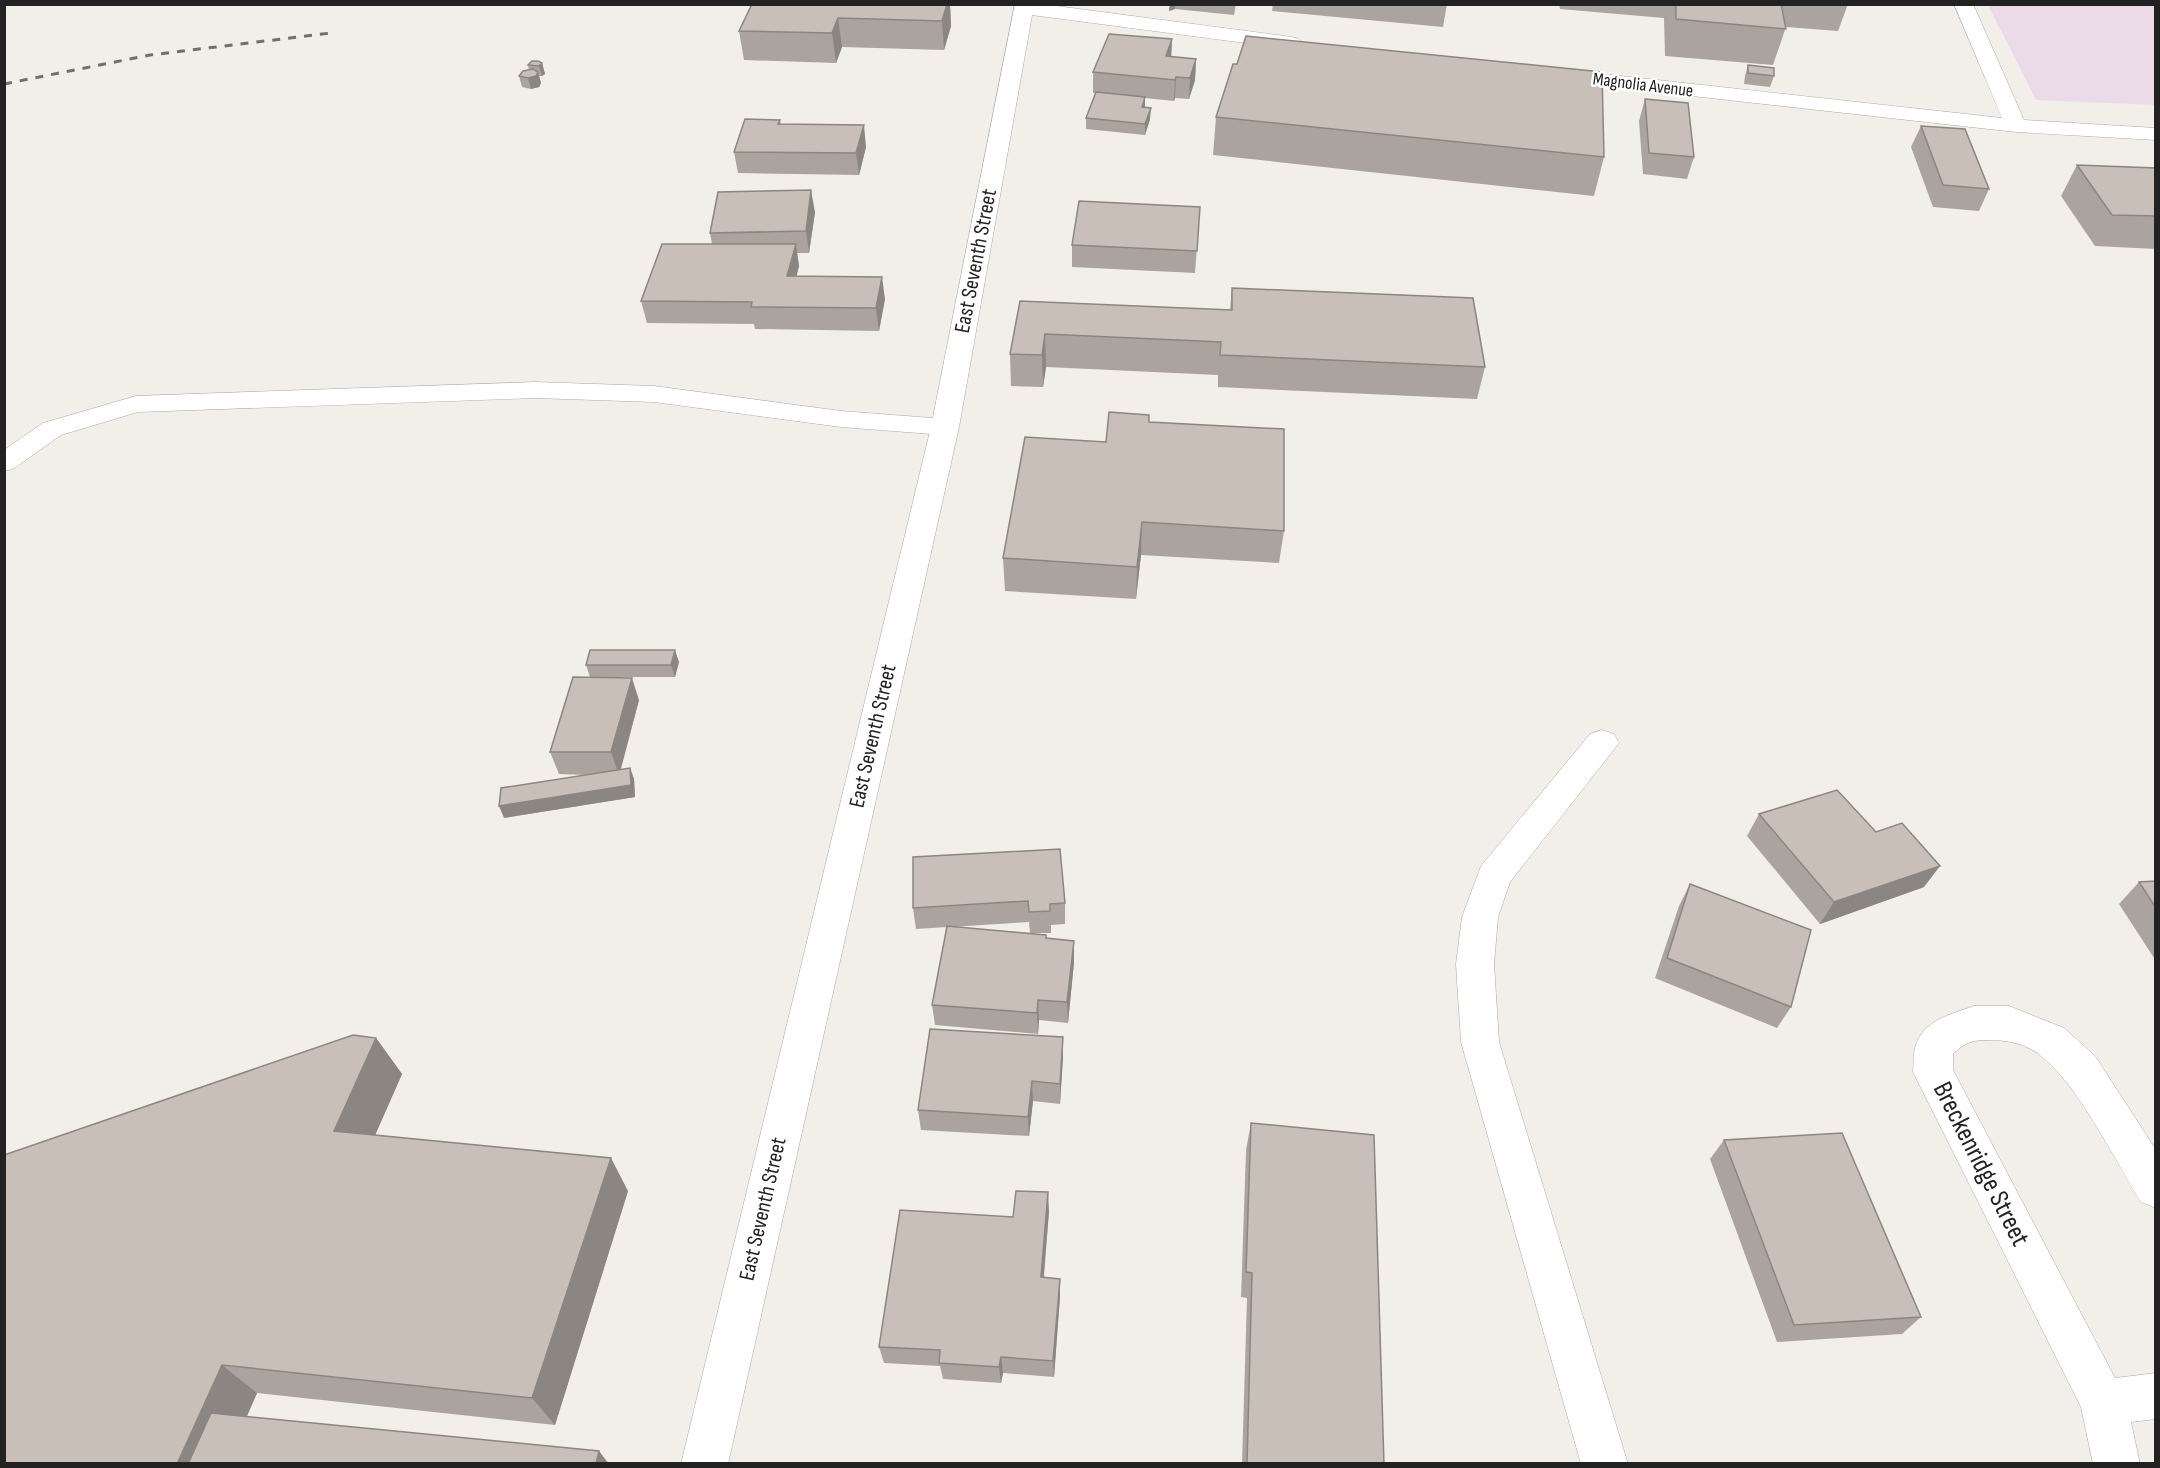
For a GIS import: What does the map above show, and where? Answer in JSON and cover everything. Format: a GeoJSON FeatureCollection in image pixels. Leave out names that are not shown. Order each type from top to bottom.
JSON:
{"type":"FeatureCollection","features":[{"type":"Feature","properties":{"kind":"street"},"geometry":{"type":"LineString","coordinates":[[1963,4],[2016,126]]}},
{"type":"Feature","properties":{"kind":"street"},"geometry":{"type":"LineString","coordinates":[[1025,6],[1312,45]]}},
{"type":"Feature","properties":{"kind":"street","name":"East Seventh Street"},"geometry":{"type":"LineString","coordinates":[[704,1464],[945,427],[1025,6]]}},
{"type":"Feature","properties":{"kind":"street","name":"Magnolia Avenue"},"geometry":{"type":"LineString","coordinates":[[1537,72],[2016,126],[2156,134]]}},
{"type":"Feature","properties":{"kind":"street"},"geometry":{"type":"LineString","coordinates":[[1602,743],[1494,876],[1480,917],[1475,964],[1479,1042],[1605,1464]]}},
{"type":"Feature","properties":{"kind":"street","name":"Breckenridge Street"},"geometry":{"type":"LineString","coordinates":[[2117,1464],[2103,1402],[1933,1072],[1934,1048],[1950,1031],[1974,1023],[2009,1023],[2050,1040],[2081,1069],[2156,1188]]}},
{"type":"Feature","properties":{"kind":"street"},"geometry":{"type":"LineString","coordinates":[[2103,1402],[2156,1396]]}},
{"type":"Feature","properties":{"kind":"lane"},"geometry":{"type":"LineString","coordinates":[[4,463],[52,429],[136,404],[183,402],[535,390],[654,394],[841,419],[945,427]]}},
{"type":"Feature","properties":{"kind":"shaded area"},"geometry":{"type":"Polygon","coordinates":[[[1988,5],[2155,5],[2155,105],[2036,100],[1988,5]]]}},
{"type":"Feature","properties":{"kind":"building"},"geometry":{"type":"Polygon","coordinates":[[[752,4],[947,4],[942,21],[838,18],[832,33],[739,31],[752,4]]]}},
{"type":"Feature","properties":{"kind":"building"},"geometry":{"type":"Polygon","coordinates":[[[1676,4],[1781,4],[1786,29],[1676,19],[1676,4]]]}},
{"type":"Feature","properties":{"kind":"building"},"geometry":{"type":"Polygon","coordinates":[[[1109,34],[1172,39],[1166,56],[1196,59],[1190,78],[1176,77],[1175,80],[1093,72],[1109,34]]]}},
{"type":"Feature","properties":{"kind":"building"},"geometry":{"type":"Polygon","coordinates":[[[1246,36],[1602,72],[1604,157],[1216,117],[1233,64],[1237,64],[1246,36]]]}},
{"type":"Feature","properties":{"kind":"building"},"geometry":{"type":"Polygon","coordinates":[[[532,61],[542,63],[539,66],[528,65],[532,61]]]}},
{"type":"Feature","properties":{"kind":"building"},"geometry":{"type":"Polygon","coordinates":[[[1748,65],[1774,68],[1774,76],[1748,73],[1748,65]]]}},
{"type":"Feature","properties":{"kind":"building"},"geometry":{"type":"Polygon","coordinates":[[[533,69],[538,72],[536,76],[528,78],[519,76],[523,71],[533,69]]]}},
{"type":"Feature","properties":{"kind":"building"},"geometry":{"type":"Polygon","coordinates":[[[1096,92],[1145,97],[1142,107],[1151,108],[1145,124],[1086,118],[1096,92]]]}},
{"type":"Feature","properties":{"kind":"building"},"geometry":{"type":"Polygon","coordinates":[[[1645,99],[1688,103],[1694,157],[1649,153],[1645,99]]]}},
{"type":"Feature","properties":{"kind":"building"},"geometry":{"type":"Polygon","coordinates":[[[745,119],[780,120],[778,124],[864,125],[856,153],[734,152],[745,119]]]}},
{"type":"Feature","properties":{"kind":"building"},"geometry":{"type":"Polygon","coordinates":[[[1921,126],[1965,129],[1989,189],[1943,185],[1921,126]]]}},
{"type":"Feature","properties":{"kind":"building"},"geometry":{"type":"Polygon","coordinates":[[[2077,165],[2156,168],[2156,216],[2112,215],[2077,165]]]}},
{"type":"Feature","properties":{"kind":"building"},"geometry":{"type":"Polygon","coordinates":[[[811,190],[806,231],[710,233],[718,192],[811,190]]]}},
{"type":"Feature","properties":{"kind":"building"},"geometry":{"type":"Polygon","coordinates":[[[1079,201],[1200,207],[1197,251],[1072,245],[1079,201]]]}},
{"type":"Feature","properties":{"kind":"building"},"geometry":{"type":"Polygon","coordinates":[[[662,244],[796,244],[787,276],[882,277],[876,308],[751,307],[752,302],[641,301],[662,244]]]}},
{"type":"Feature","properties":{"kind":"building"},"geometry":{"type":"Polygon","coordinates":[[[1232,288],[1473,298],[1485,367],[1220,355],[1221,342],[1045,334],[1042,355],[1010,354],[1020,301],[1232,310],[1232,288]]]}},
{"type":"Feature","properties":{"kind":"building"},"geometry":{"type":"Polygon","coordinates":[[[1109,412],[1149,415],[1149,422],[1284,429],[1284,531],[1142,522],[1137,567],[1003,558],[1025,437],[1106,442],[1109,412]]]}},
{"type":"Feature","properties":{"kind":"building"},"geometry":{"type":"Polygon","coordinates":[[[590,650],[675,650],[671,665],[586,665],[590,650]]]}},
{"type":"Feature","properties":{"kind":"building"},"geometry":{"type":"Polygon","coordinates":[[[573,677],[632,678],[611,752],[550,752],[573,677]]]}},
{"type":"Feature","properties":{"kind":"building"},"geometry":{"type":"Polygon","coordinates":[[[630,768],[631,785],[499,806],[501,788],[630,768]]]}},
{"type":"Feature","properties":{"kind":"building"},"geometry":{"type":"Polygon","coordinates":[[[1837,790],[1876,832],[1902,823],[1940,866],[1834,902],[1759,814],[1837,790]]]}},
{"type":"Feature","properties":{"kind":"building"},"geometry":{"type":"Polygon","coordinates":[[[1060,849],[1065,903],[1050,904],[1050,911],[1029,912],[1028,901],[913,908],[913,857],[1060,849]]]}},
{"type":"Feature","properties":{"kind":"building"},"geometry":{"type":"Polygon","coordinates":[[[2156,881],[2156,908],[2139,882],[2156,881]]]}},
{"type":"Feature","properties":{"kind":"building"},"geometry":{"type":"Polygon","coordinates":[[[1690,884],[1811,930],[1791,1007],[1667,958],[1690,884]]]}},
{"type":"Feature","properties":{"kind":"building"},"geometry":{"type":"Polygon","coordinates":[[[947,926],[1046,935],[1046,938],[1074,941],[1067,1002],[1038,1000],[1037,1013],[932,1005],[947,926]]]}},
{"type":"Feature","properties":{"kind":"building"},"geometry":{"type":"Polygon","coordinates":[[[930,1029],[1063,1037],[1060,1084],[1032,1081],[1028,1117],[918,1110],[930,1029]]]}},
{"type":"Feature","properties":{"kind":"building"},"geometry":{"type":"Polygon","coordinates":[[[353,1035],[376,1038],[334,1131],[611,1158],[532,1398],[222,1365],[177,1464],[4,1464],[4,1155],[353,1035]]]}},
{"type":"Feature","properties":{"kind":"building"},"geometry":{"type":"Polygon","coordinates":[[[1251,1123],[1374,1135],[1384,1464],[1247,1464],[1252,1273],[1246,1272],[1251,1123]]]}},
{"type":"Feature","properties":{"kind":"building"},"geometry":{"type":"Polygon","coordinates":[[[1842,1133],[1921,1317],[1794,1325],[1724,1140],[1842,1133]]]}},
{"type":"Feature","properties":{"kind":"building"},"geometry":{"type":"Polygon","coordinates":[[[1016,1191],[1048,1192],[1041,1277],[1060,1279],[1053,1361],[1001,1357],[999,1367],[939,1363],[940,1350],[879,1347],[900,1210],[1013,1217],[1016,1191]]]}},
{"type":"Feature","properties":{"kind":"building"},"geometry":{"type":"Polygon","coordinates":[[[211,1413],[599,1451],[596,1464],[188,1464],[211,1413]]]}},
{"type":"Feature","properties":{"kind":"railway"},"geometry":{"type":"LineString","coordinates":[[4,84],[150,55],[331,33]]}}]}
